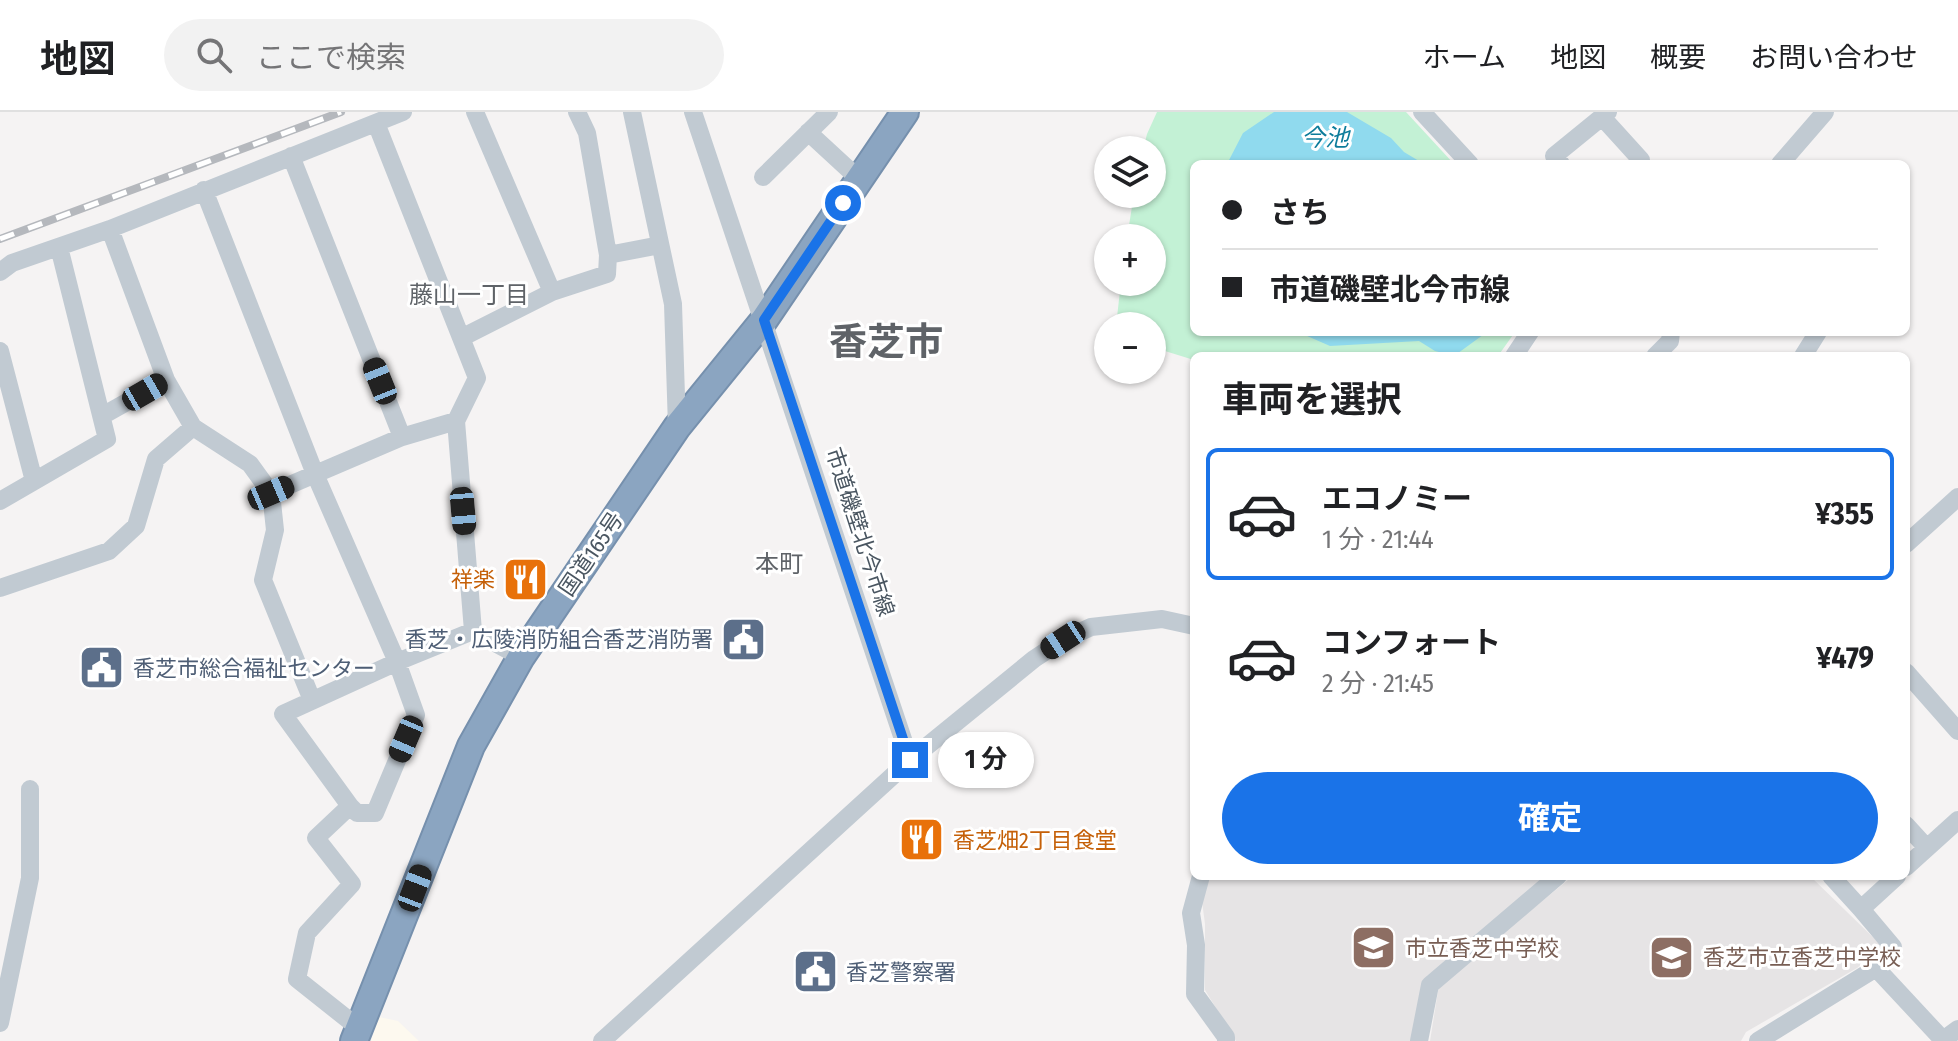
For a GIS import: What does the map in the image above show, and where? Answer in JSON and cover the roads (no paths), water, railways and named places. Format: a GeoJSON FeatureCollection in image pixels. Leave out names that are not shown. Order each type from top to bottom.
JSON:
{"type":"FeatureCollection","features":[{"type":"Feature","properties":{"kind":"highway","name":"国道165号"},"geometry":{"type":"LineString","coordinates":[[357,1035],[471,746],[521,657],[677,427],[764,320],[905,112]]}},
{"type":"Feature","properties":{"kind":"street"},"geometry":{"type":"LineString","coordinates":[[0,272],[12,263],[110,229],[403,112]]}},
{"type":"Feature","properties":{"kind":"street"},"geometry":{"type":"LineString","coordinates":[[475,112],[552,292]]}},
{"type":"Feature","properties":{"kind":"street"},"geometry":{"type":"LineString","coordinates":[[463,337],[552,292],[607,274],[608,255],[587,133],[577,112]]}},
{"type":"Feature","properties":{"kind":"street"},"geometry":{"type":"LineString","coordinates":[[632,112],[673,304],[677,427]]}},
{"type":"Feature","properties":{"kind":"street","name":"市道磯壁北今市線"},"geometry":{"type":"LineString","coordinates":[[693,112],[910,760]]}},
{"type":"Feature","properties":{"kind":"street"},"geometry":{"type":"LineString","coordinates":[[763,177],[829,112]]}},
{"type":"Feature","properties":{"kind":"street"},"geometry":{"type":"LineString","coordinates":[[1422,112],[1466,160]]}},
{"type":"Feature","properties":{"kind":"street"},"geometry":{"type":"LineString","coordinates":[[1783,160],[1825,112]]}},
{"type":"Feature","properties":{"kind":"street"},"geometry":{"type":"LineString","coordinates":[[1558,160],[1554,156],[1605,114],[1641,160]]}},
{"type":"Feature","properties":{"kind":"street"},"geometry":{"type":"LineString","coordinates":[[376,123],[477,378],[456,421],[473,631]]}},
{"type":"Feature","properties":{"kind":"street"},"geometry":{"type":"LineString","coordinates":[[808,132],[859,179]]}},
{"type":"Feature","properties":{"kind":"street"},"geometry":{"type":"LineString","coordinates":[[291,156],[402,437]]}},
{"type":"Feature","properties":{"kind":"street"},"geometry":{"type":"LineString","coordinates":[[204,190],[315,474],[397,662],[416,715],[375,813],[357,813],[283,714],[397,662],[473,631]]}},
{"type":"Feature","properties":{"kind":"street"},"geometry":{"type":"LineString","coordinates":[[110,229],[166,380],[193,427],[250,464],[271,493],[275,530],[263,580],[312,700]]}},
{"type":"Feature","properties":{"kind":"street"},"geometry":{"type":"LineString","coordinates":[[608,255],[660,245]]}},
{"type":"Feature","properties":{"kind":"street"},"geometry":{"type":"LineString","coordinates":[[0,501],[107,439],[59,247]]}},
{"type":"Feature","properties":{"kind":"street"},"geometry":{"type":"LineString","coordinates":[[0,351],[4,385],[34,481]]}},
{"type":"Feature","properties":{"kind":"street"},"geometry":{"type":"LineString","coordinates":[[102,416],[166,380]]}},
{"type":"Feature","properties":{"kind":"street"},"geometry":{"type":"LineString","coordinates":[[271,493],[402,437],[456,421]]}},
{"type":"Feature","properties":{"kind":"street"},"geometry":{"type":"LineString","coordinates":[[0,588],[109,551],[136,526],[156,459],[193,427]]}},
{"type":"Feature","properties":{"kind":"street"},"geometry":{"type":"LineString","coordinates":[[1910,540],[1958,497]]}},
{"type":"Feature","properties":{"kind":"street"},"geometry":{"type":"LineString","coordinates":[[602,1041],[910,760],[1034,659],[1091,627],[1162,619],[1190,625]]}},
{"type":"Feature","properties":{"kind":"street"},"geometry":{"type":"LineString","coordinates":[[473,631],[521,657]]}},
{"type":"Feature","properties":{"kind":"street"},"geometry":{"type":"LineString","coordinates":[[1910,677],[1958,731]]}},
{"type":"Feature","properties":{"kind":"street"},"geometry":{"type":"LineString","coordinates":[[0,1023],[30,878],[30,789]]}},
{"type":"Feature","properties":{"kind":"street"},"geometry":{"type":"LineString","coordinates":[[350,806],[316,838],[352,884],[307,933],[297,979],[357,1035]]}},
{"type":"Feature","properties":{"kind":"street"},"geometry":{"type":"LineString","coordinates":[[1910,863],[1958,820]]}},
{"type":"Feature","properties":{"kind":"street"},"geometry":{"type":"LineString","coordinates":[[1910,829],[1927,848]]}},
{"type":"Feature","properties":{"kind":"street"},"geometry":{"type":"LineString","coordinates":[[1200,880],[1191,913],[1196,945],[1195,994],[1226,1041]]}},
{"type":"Feature","properties":{"kind":"street"},"geometry":{"type":"LineString","coordinates":[[1419,1041],[1430,985],[1553,880]]}},
{"type":"Feature","properties":{"kind":"street"},"geometry":{"type":"LineString","coordinates":[[1758,1041],[1876,968],[1893,947],[1835,880]]}},
{"type":"Feature","properties":{"kind":"street"},"geometry":{"type":"LineString","coordinates":[[1861,909],[1893,880]]}},
{"type":"Feature","properties":{"kind":"street"},"geometry":{"type":"LineString","coordinates":[[1876,968],[1943,1040],[1958,1029]]}},
{"type":"Feature","properties":{"kind":"water","name":"今池"},"geometry":{"type":"Polygon","coordinates":[[[1274,112],[1347,112],[1391,138],[1404,152],[1417,160],[1229,160],[1243,133],[1274,112]]]}},
{"type":"Feature","properties":{"kind":"water"},"geometry":{"type":"Polygon","coordinates":[[[1307,336],[1482,336],[1460,352],[1435,351],[1419,341],[1330,346],[1307,336]]]}},
{"type":"Feature","properties":{"kind":"railway"},"geometry":{"type":"LineString","coordinates":[[0,239],[341,112]]}},
{"type":"Feature","properties":{"kind":"place","name":"祥楽"},"geometry":{"type":"Point","coordinates":[526,579]}},
{"type":"Feature","properties":{"kind":"place","name":"香芝・広陵消防組合香芝消防署"},"geometry":{"type":"Point","coordinates":[744,639]}},
{"type":"Feature","properties":{"kind":"place","name":"香芝市総合福祉センター"},"geometry":{"type":"Point","coordinates":[102,668]}},
{"type":"Feature","properties":{"kind":"place","name":"香芝畑2丁目食堂"},"geometry":{"type":"Point","coordinates":[922,840]}},
{"type":"Feature","properties":{"kind":"place","name":"市立香芝中学校"},"geometry":{"type":"Point","coordinates":[1374,948]}},
{"type":"Feature","properties":{"kind":"place","name":"香芝市立香芝中学校"},"geometry":{"type":"Point","coordinates":[1672,957]}},
{"type":"Feature","properties":{"kind":"place","name":"香芝警察署"},"geometry":{"type":"Point","coordinates":[815,972]}},
{"type":"Feature","properties":{"kind":"district","name":"藤山一丁目"},"geometry":{"type":"Point","coordinates":[469,295]}},
{"type":"Feature","properties":{"kind":"district","name":"香芝市"},"geometry":{"type":"Point","coordinates":[886,342]}},
{"type":"Feature","properties":{"kind":"district","name":"本町"},"geometry":{"type":"Point","coordinates":[779,564]}}]}
